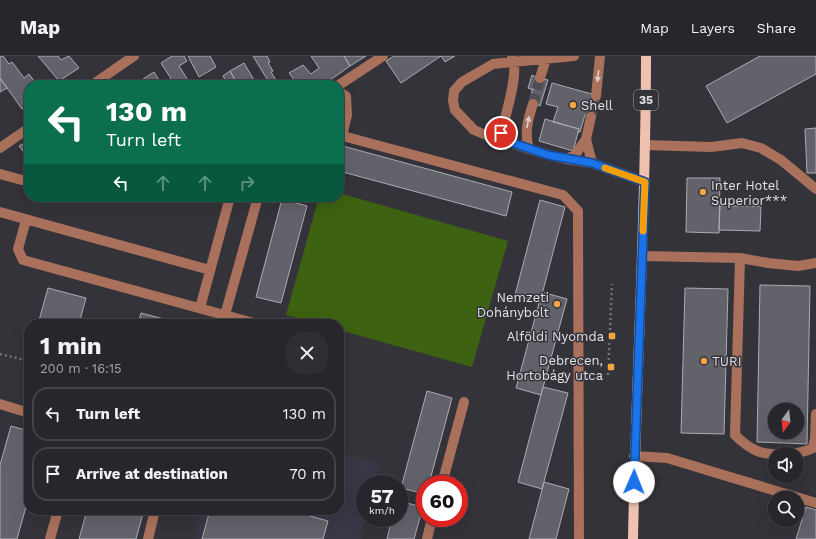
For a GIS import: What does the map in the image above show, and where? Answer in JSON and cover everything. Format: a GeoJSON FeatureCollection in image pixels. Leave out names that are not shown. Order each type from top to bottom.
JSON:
{"type":"FeatureCollection","features":[{"type":"Feature","properties":{"kind":"main road","name":"35"},"geometry":{"type":"LineString","coordinates":[[633,539],[634,456],[646,145],[646,56]]}},
{"type":"Feature","properties":{"kind":"street"},"geometry":{"type":"LineString","coordinates":[[99,80],[134,56]]}},
{"type":"Feature","properties":{"kind":"street"},"geometry":{"type":"LineString","coordinates":[[344,82],[383,56]]}},
{"type":"Feature","properties":{"kind":"street"},"geometry":{"type":"LineString","coordinates":[[501,133],[486,135],[474,130],[455,110],[453,101],[454,91],[462,82],[493,64],[513,59],[546,59],[574,56]]}},
{"type":"Feature","properties":{"kind":"street"},"geometry":{"type":"LineString","coordinates":[[596,96],[600,56]]}},
{"type":"Feature","properties":{"kind":"street"},"geometry":{"type":"LineString","coordinates":[[501,133],[514,77],[513,59]]}},
{"type":"Feature","properties":{"kind":"street"},"geometry":{"type":"LineString","coordinates":[[540,78],[546,59]]}},
{"type":"Feature","properties":{"kind":"street"},"geometry":{"type":"LineString","coordinates":[[344,95],[346,96],[348,115],[344,126]]}},
{"type":"Feature","properties":{"kind":"street"},"geometry":{"type":"LineString","coordinates":[[529,149],[526,138],[527,122],[533,104]]}},
{"type":"Feature","properties":{"kind":"street"},"geometry":{"type":"LineString","coordinates":[[566,159],[575,155],[586,139],[591,117]]}},
{"type":"Feature","properties":{"kind":"street"},"geometry":{"type":"LineString","coordinates":[[0,148],[24,131]]}},
{"type":"Feature","properties":{"kind":"street"},"geometry":{"type":"LineString","coordinates":[[501,133],[510,142],[529,149],[548,155],[592,163],[645,182]]}},
{"type":"Feature","properties":{"kind":"street"},"geometry":{"type":"LineString","coordinates":[[344,136],[563,195],[578,210],[579,539]]}},
{"type":"Feature","properties":{"kind":"street"},"geometry":{"type":"LineString","coordinates":[[586,139],[592,163]]}},
{"type":"Feature","properties":{"kind":"street"},"geometry":{"type":"LineString","coordinates":[[646,145],[711,147],[742,143],[761,148],[781,160],[816,189]]}},
{"type":"Feature","properties":{"kind":"street"},"geometry":{"type":"LineString","coordinates":[[0,174],[24,180]]}},
{"type":"Feature","properties":{"kind":"street"},"geometry":{"type":"LineString","coordinates":[[200,308],[229,202]]}},
{"type":"Feature","properties":{"kind":"street"},"geometry":{"type":"LineString","coordinates":[[225,316],[257,202]]}},
{"type":"Feature","properties":{"kind":"street"},"geometry":{"type":"LineString","coordinates":[[0,212],[210,270]]}},
{"type":"Feature","properties":{"kind":"street"},"geometry":{"type":"LineString","coordinates":[[26,220],[18,249],[22,260],[237,319]]}},
{"type":"Feature","properties":{"kind":"street"},"geometry":{"type":"LineString","coordinates":[[642,256],[740,258],[798,266],[816,263]]}},
{"type":"Feature","properties":{"kind":"street"},"geometry":{"type":"LineString","coordinates":[[740,258],[735,435],[745,445],[765,454],[791,454],[806,451],[813,448],[816,414]]}},
{"type":"Feature","properties":{"kind":"street"},"geometry":{"type":"LineString","coordinates":[[444,475],[464,402]]}},
{"type":"Feature","properties":{"kind":"street"},"geometry":{"type":"LineString","coordinates":[[0,404],[24,411]]}},
{"type":"Feature","properties":{"kind":"street"},"geometry":{"type":"LineString","coordinates":[[634,456],[666,458],[816,503]]}},
{"type":"Feature","properties":{"kind":"street"},"geometry":{"type":"LineString","coordinates":[[50,539],[57,515]]}},
{"type":"Feature","properties":{"kind":"street"},"geometry":{"type":"LineString","coordinates":[[148,539],[154,515]]}},
{"type":"Feature","properties":{"kind":"street"},"geometry":{"type":"LineString","coordinates":[[427,539],[430,527]]}},
{"type":"Feature","properties":{"kind":"path"},"geometry":{"type":"LineString","coordinates":[[608,375],[612,284]]}},
{"type":"Feature","properties":{"kind":"path"},"geometry":{"type":"LineString","coordinates":[[0,354],[24,360]]}},
{"type":"Feature","properties":{"kind":"shaded area"},"geometry":{"type":"Polygon","coordinates":[[[344,453],[381,464],[378,475],[356,475],[356,527],[364,527],[361,539],[193,539],[200,515],[344,515],[344,453]]]}},
{"type":"Feature","properties":{"kind":"green space"},"geometry":{"type":"Polygon","coordinates":[[[344,194],[508,241],[472,367],[344,331],[344,319],[301,319],[286,315],[318,202],[344,202],[344,194]]]}},
{"type":"Feature","properties":{"kind":"building"},"geometry":{"type":"Polygon","coordinates":[[[0,56],[3,56],[9,64],[12,62],[24,78],[29,74],[33,80],[24,80],[24,107],[22,109],[0,78],[0,56]]]}},
{"type":"Feature","properties":{"kind":"building"},"geometry":{"type":"Polygon","coordinates":[[[38,56],[58,56],[61,60],[69,56],[79,68],[58,80],[38,56]]]}},
{"type":"Feature","properties":{"kind":"building"},"geometry":{"type":"Polygon","coordinates":[[[172,56],[184,56],[187,61],[179,66],[188,80],[172,80],[161,63],[172,56]]]}},
{"type":"Feature","properties":{"kind":"building"},"geometry":{"type":"Polygon","coordinates":[[[188,56],[210,56],[216,67],[199,77],[188,56]]]}},
{"type":"Feature","properties":{"kind":"building"},"geometry":{"type":"Polygon","coordinates":[[[253,56],[267,56],[270,62],[268,63],[273,71],[271,72],[276,80],[268,80],[253,56]]]}},
{"type":"Feature","properties":{"kind":"building"},"geometry":{"type":"Polygon","coordinates":[[[311,56],[344,56],[350,66],[330,80],[294,80],[289,73],[303,65],[311,74],[319,68],[311,56]]]}},
{"type":"Feature","properties":{"kind":"building"},"geometry":{"type":"Polygon","coordinates":[[[344,56],[366,56],[350,66],[344,56]]]}},
{"type":"Feature","properties":{"kind":"building"},"geometry":{"type":"Polygon","coordinates":[[[394,56],[441,56],[401,83],[386,61],[394,56]]]}},
{"type":"Feature","properties":{"kind":"building"},"geometry":{"type":"Polygon","coordinates":[[[441,56],[455,56],[445,62],[441,56]]]}},
{"type":"Feature","properties":{"kind":"building"},"geometry":{"type":"Polygon","coordinates":[[[760,56],[816,56],[816,74],[727,123],[706,86],[760,56]]]}},
{"type":"Feature","properties":{"kind":"building"},"geometry":{"type":"Polygon","coordinates":[[[244,63],[254,80],[235,80],[230,71],[244,63]]]}},
{"type":"Feature","properties":{"kind":"building"},"geometry":{"type":"Polygon","coordinates":[[[230,71],[235,80],[225,80],[223,76],[230,71]]]}},
{"type":"Feature","properties":{"kind":"building"},"geometry":{"type":"Polygon","coordinates":[[[154,72],[159,80],[142,80],[154,72]]]}},
{"type":"Feature","properties":{"kind":"building"},"geometry":{"type":"Polygon","coordinates":[[[532,75],[536,77],[533,90],[528,88],[532,75]]]}},
{"type":"Feature","properties":{"kind":"building"},"geometry":{"type":"Polygon","coordinates":[[[536,77],[548,80],[540,106],[529,102],[536,77]]]}},
{"type":"Feature","properties":{"kind":"building"},"geometry":{"type":"Polygon","coordinates":[[[0,78],[7,88],[0,92],[0,78]]]}},
{"type":"Feature","properties":{"kind":"building"},"geometry":{"type":"Polygon","coordinates":[[[552,83],[599,96],[593,117],[585,115],[580,132],[578,132],[579,129],[553,122],[558,107],[546,104],[552,83]]]}},
{"type":"Feature","properties":{"kind":"building"},"geometry":{"type":"Polygon","coordinates":[[[545,119],[579,129],[573,151],[539,141],[545,119]]]}},
{"type":"Feature","properties":{"kind":"building"},"geometry":{"type":"Polygon","coordinates":[[[816,128],[816,173],[807,173],[805,129],[816,128]]]}},
{"type":"Feature","properties":{"kind":"building"},"geometry":{"type":"Polygon","coordinates":[[[24,144],[24,152],[19,146],[24,144]]]}},
{"type":"Feature","properties":{"kind":"building"},"geometry":{"type":"Polygon","coordinates":[[[344,146],[512,192],[506,216],[344,172],[344,146]]]}},
{"type":"Feature","properties":{"kind":"building","name":"Inter Hotel Superior***"},"geometry":{"type":"Polygon","coordinates":[[[687,178],[720,178],[719,233],[686,232],[687,178]]]}},
{"type":"Feature","properties":{"kind":"building"},"geometry":{"type":"Polygon","coordinates":[[[540,200],[565,207],[540,302],[515,295],[540,200]]]}},
{"type":"Feature","properties":{"kind":"building"},"geometry":{"type":"Polygon","coordinates":[[[281,202],[293,202],[307,206],[281,303],[256,297],[281,202]]]}},
{"type":"Feature","properties":{"kind":"building"},"geometry":{"type":"Polygon","coordinates":[[[720,206],[761,206],[760,231],[719,230],[720,206]]]}},
{"type":"Feature","properties":{"kind":"building"},"geometry":{"type":"Polygon","coordinates":[[[760,285],[810,286],[807,444],[757,442],[760,285]]]}},
{"type":"Feature","properties":{"kind":"building"},"geometry":{"type":"Polygon","coordinates":[[[48,288],[86,298],[80,319],[39,319],[48,288]]]}},
{"type":"Feature","properties":{"kind":"building","name":"TURI"},"geometry":{"type":"Polygon","coordinates":[[[685,288],[728,289],[724,434],[681,433],[685,288]]]}},
{"type":"Feature","properties":{"kind":"building"},"geometry":{"type":"Polygon","coordinates":[[[542,292],[567,299],[541,395],[516,388],[542,292]]]}},
{"type":"Feature","properties":{"kind":"building"},"geometry":{"type":"Polygon","coordinates":[[[141,313],[164,319],[139,319],[141,313]]]}},
{"type":"Feature","properties":{"kind":"building"},"geometry":{"type":"Polygon","coordinates":[[[543,387],[568,393],[542,489],[518,482],[543,387]]]}},
{"type":"Feature","properties":{"kind":"building"},"geometry":{"type":"Polygon","coordinates":[[[427,391],[452,398],[431,475],[416,475],[416,492],[408,490],[408,475],[404,475],[427,391]]]}},
{"type":"Feature","properties":{"kind":"building"},"geometry":{"type":"Polygon","coordinates":[[[11,426],[24,430],[24,514],[17,539],[0,539],[0,465],[11,426]]]}},
{"type":"Feature","properties":{"kind":"building"},"geometry":{"type":"Polygon","coordinates":[[[544,482],[569,489],[556,539],[529,539],[544,482]]]}},
{"type":"Feature","properties":{"kind":"building"},"geometry":{"type":"Polygon","coordinates":[[[408,503],[416,505],[416,527],[417,527],[414,539],[387,539],[390,527],[408,527],[408,503]]]}},
{"type":"Feature","properties":{"kind":"building"},"geometry":{"type":"Polygon","coordinates":[[[806,507],[816,510],[816,539],[796,539],[800,527],[804,527],[804,513],[806,507]]]}},
{"type":"Feature","properties":{"kind":"building"},"geometry":{"type":"Polygon","coordinates":[[[86,515],[143,515],[136,539],[79,539],[86,515]]]}},
{"type":"Feature","properties":{"kind":"building"},"geometry":{"type":"Polygon","coordinates":[[[209,515],[307,515],[328,521],[323,539],[202,539],[209,515]]]}},
{"type":"Feature","properties":{"kind":"tunnel"},"geometry":{"type":"LineString","coordinates":[[533,104],[540,78]]}},
{"type":"Feature","properties":{"kind":"tunnel"},"geometry":{"type":"LineString","coordinates":[[591,117],[596,96]]}},
{"type":"Feature","properties":{"kind":"slow traffic"},"geometry":{"type":"LineString","coordinates":[[605,168],[645,182],[643,231]]}},
{"type":"Feature","properties":{"kind":"place","name":"Shell"},"geometry":{"type":"Point","coordinates":[573,105]}},
{"type":"Feature","properties":{"kind":"place","name":"Inter Hotel Superior***"},"geometry":{"type":"Point","coordinates":[703,192]}},
{"type":"Feature","properties":{"kind":"place","name":"Nemzeti Dohánybolt"},"geometry":{"type":"Point","coordinates":[557,304]}},
{"type":"Feature","properties":{"kind":"place","name":"Alföldi Nyomda"},"geometry":{"type":"Point","coordinates":[612,336]}},
{"type":"Feature","properties":{"kind":"place","name":"TURI"},"geometry":{"type":"Point","coordinates":[704,361]}},
{"type":"Feature","properties":{"kind":"place","name":"Debrecen, Hortobágy utca"},"geometry":{"type":"Point","coordinates":[611,367]}},
{"type":"Feature","properties":{"kind":"route"},"geometry":{"type":"LineString","coordinates":[[501,133],[510,142],[548,155],[592,163],[645,182],[634,482]]}}]}
